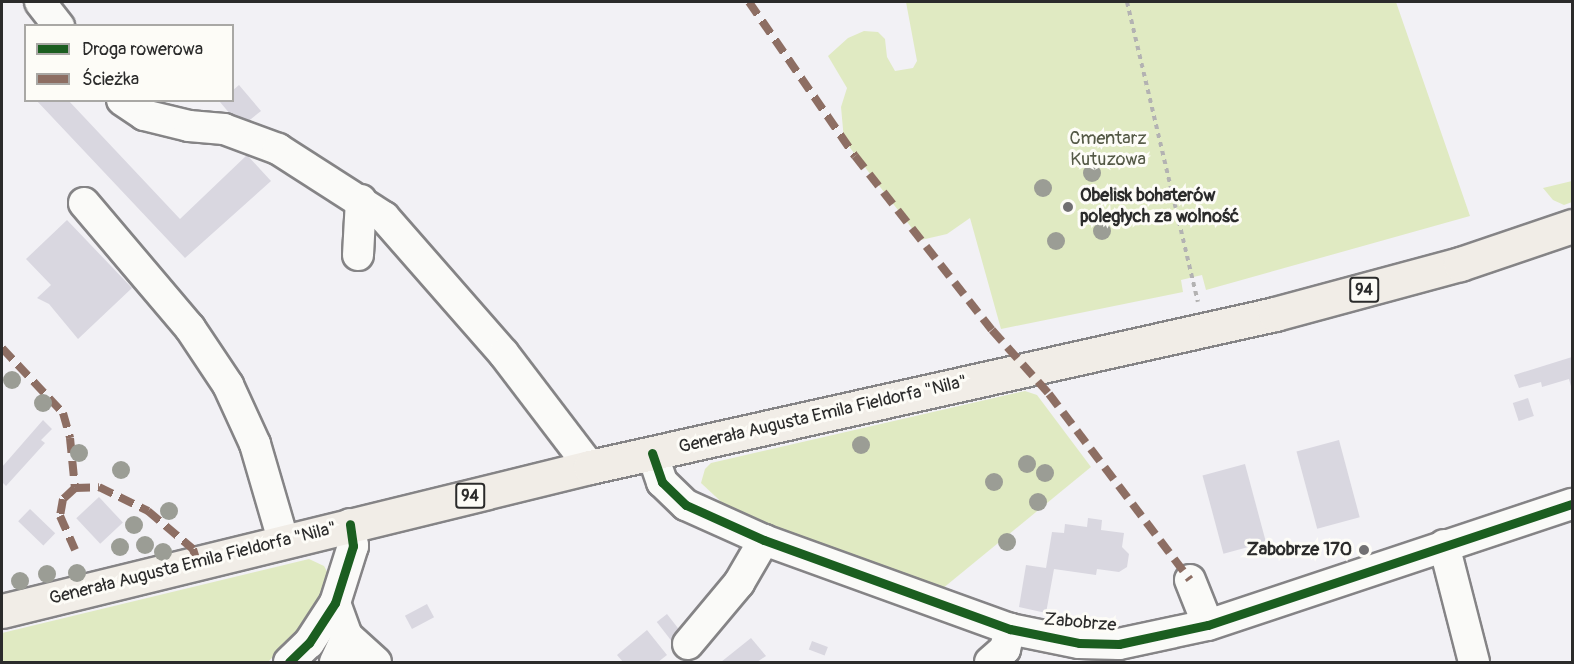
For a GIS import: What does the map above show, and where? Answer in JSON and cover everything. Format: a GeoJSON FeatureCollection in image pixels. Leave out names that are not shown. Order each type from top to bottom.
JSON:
{"type":"FeatureCollection","features":[{"type":"Feature","properties":{"kind":"main road","name":"Generała Augusta Emila Fieldorfa \"Nila\""},"geometry":{"type":"LineString","coordinates":[[2,611],[283,540],[590,467],[1275,314],[1460,264],[1572,226]]}},
{"type":"Feature","properties":{"kind":"street"},"geometry":{"type":"LineString","coordinates":[[40,2],[57,24]]}},
{"type":"Feature","properties":{"kind":"street"},"geometry":{"type":"LineString","coordinates":[[125,102],[144,115],[189,126],[224,129],[278,149],[361,200],[384,217],[504,354],[590,467]]}},
{"type":"Feature","properties":{"kind":"street"},"geometry":{"type":"LineString","coordinates":[[358,255],[361,200]]}},
{"type":"Feature","properties":{"kind":"street"},"geometry":{"type":"LineString","coordinates":[[84,203],[190,327],[228,385],[255,444],[283,540]]}},
{"type":"Feature","properties":{"kind":"street","name":"Zabobrze"},"geometry":{"type":"LineString","coordinates":[[652,453],[662,482],[686,505],[764,540],[1010,629],[1048,640],[1119,644],[1208,625],[1572,504]]}},
{"type":"Feature","properties":{"kind":"street"},"geometry":{"type":"LineString","coordinates":[[289,663],[314,636],[335,603],[352,546],[350,524]]}},
{"type":"Feature","properties":{"kind":"street"},"geometry":{"type":"LineString","coordinates":[[688,644],[739,583],[764,540]]}},
{"type":"Feature","properties":{"kind":"street"},"geometry":{"type":"LineString","coordinates":[[1444,545],[1474,663]]}},
{"type":"Feature","properties":{"kind":"street"},"geometry":{"type":"LineString","coordinates":[[1190,580],[1208,625]]}},
{"type":"Feature","properties":{"kind":"street"},"geometry":{"type":"LineString","coordinates":[[335,603],[341,649],[376,663]]}},
{"type":"Feature","properties":{"kind":"street"},"geometry":{"type":"LineString","coordinates":[[990,663],[1005,650],[1010,629]]}},
{"type":"Feature","properties":{"kind":"path"},"geometry":{"type":"LineString","coordinates":[[1127,2],[1199,304]]}},
{"type":"Feature","properties":{"kind":"green space","name":"Cmentarz Kutuzowa"},"geometry":{"type":"Polygon","coordinates":[[[906,2],[1396,2],[1470,216],[1206,290],[1202,275],[1181,280],[1183,292],[1001,329],[970,218],[947,234],[921,240],[844,140],[841,107],[847,88],[828,56],[848,38],[864,31],[878,32],[885,39],[887,57],[895,71],[913,68],[917,61],[906,2]]]}},
{"type":"Feature","properties":{"kind":"green space"},"geometry":{"type":"Polygon","coordinates":[[[1572,181],[1572,202],[1564,205],[1553,200],[1543,188],[1572,181]]]}},
{"type":"Feature","properties":{"kind":"green space"},"geometry":{"type":"Polygon","coordinates":[[[1025,391],[1037,395],[1091,467],[942,589],[730,510],[701,483],[705,469],[711,463],[1025,391]]]}},
{"type":"Feature","properties":{"kind":"green space"},"geometry":{"type":"Polygon","coordinates":[[[309,559],[324,566],[329,575],[327,587],[303,625],[268,662],[2,662],[2,633],[309,559]]]}},
{"type":"Feature","properties":{"kind":"building"},"geometry":{"type":"Polygon","coordinates":[[[239,85],[261,111],[241,127],[220,102],[234,102],[234,89],[239,85]]]}},
{"type":"Feature","properties":{"kind":"building"},"geometry":{"type":"Polygon","coordinates":[[[38,102],[70,102],[180,219],[247,155],[271,181],[185,258],[38,102]]]}},
{"type":"Feature","properties":{"kind":"building"},"geometry":{"type":"Polygon","coordinates":[[[67,220],[132,288],[78,339],[49,304],[37,298],[51,285],[26,259],[67,220]]]}},
{"type":"Feature","properties":{"kind":"building"},"geometry":{"type":"Polygon","coordinates":[[[1572,357],[1572,390],[1569,379],[1542,387],[1541,382],[1519,388],[1514,375],[1572,357]]]}},
{"type":"Feature","properties":{"kind":"building"},"geometry":{"type":"Polygon","coordinates":[[[1528,398],[1534,416],[1519,421],[1513,403],[1528,398]]]}},
{"type":"Feature","properties":{"kind":"building"},"geometry":{"type":"Polygon","coordinates":[[[43,420],[52,429],[41,440],[45,443],[6,486],[2,482],[2,467],[43,420]]]}},
{"type":"Feature","properties":{"kind":"building"},"geometry":{"type":"Polygon","coordinates":[[[1339,440],[1360,517],[1317,529],[1296,451],[1339,440]]]}},
{"type":"Feature","properties":{"kind":"building"},"geometry":{"type":"Polygon","coordinates":[[[1245,464],[1266,542],[1223,554],[1202,475],[1245,464]]]}},
{"type":"Feature","properties":{"kind":"building"},"geometry":{"type":"Polygon","coordinates":[[[99,497],[123,523],[100,544],[76,518],[99,497]]]}},
{"type":"Feature","properties":{"kind":"building"},"geometry":{"type":"Polygon","coordinates":[[[30,509],[55,533],[43,546],[18,521],[30,509]]]}},
{"type":"Feature","properties":{"kind":"building"},"geometry":{"type":"Polygon","coordinates":[[[1088,518],[1102,520],[1101,530],[1124,533],[1122,547],[1129,554],[1127,567],[1119,572],[1097,569],[1096,575],[1054,569],[1046,613],[1019,607],[1026,565],[1046,568],[1052,532],[1064,533],[1065,524],[1087,527],[1088,518]]]}},
{"type":"Feature","properties":{"kind":"building"},"geometry":{"type":"Polygon","coordinates":[[[427,604],[434,617],[412,629],[405,616],[427,604]]]}},
{"type":"Feature","properties":{"kind":"building"},"geometry":{"type":"Polygon","coordinates":[[[667,614],[682,633],[672,641],[657,622],[667,614]]]}},
{"type":"Feature","properties":{"kind":"building"},"geometry":{"type":"Polygon","coordinates":[[[647,630],[667,655],[658,662],[623,662],[617,655],[647,630]]]}},
{"type":"Feature","properties":{"kind":"building"},"geometry":{"type":"Polygon","coordinates":[[[751,638],[766,656],[757,662],[721,662],[751,638]]]}},
{"type":"Feature","properties":{"kind":"building"},"geometry":{"type":"Polygon","coordinates":[[[812,641],[828,647],[825,655],[809,649],[812,641]]]}},
{"type":"Feature","properties":{"kind":"marked path"},"geometry":{"type":"LineString","coordinates":[[749,2],[855,156],[992,330],[1049,394],[1190,580]]}},
{"type":"Feature","properties":{"kind":"marked path"},"geometry":{"type":"LineString","coordinates":[[2,348],[63,413],[70,438],[75,488],[99,487],[148,511],[193,549],[197,562]]}},
{"type":"Feature","properties":{"kind":"marked path"},"geometry":{"type":"LineString","coordinates":[[75,488],[63,499],[60,516],[75,550]]}},
{"type":"Feature","properties":{"kind":"cycle path"},"geometry":{"type":"LineString","coordinates":[[652,453],[662,482],[686,505],[764,540],[1010,629],[1079,643],[1119,644],[1208,625],[1572,504]]}},
{"type":"Feature","properties":{"kind":"cycle path"},"geometry":{"type":"LineString","coordinates":[[289,662],[309,643],[335,603],[353,546],[350,524]]}},
{"type":"Feature","properties":{"kind":"place","name":"Obelisk bohaterów poległych za wolność"},"geometry":{"type":"Point","coordinates":[1068,207]}},
{"type":"Feature","properties":{"kind":"place","name":"Zabobrze 170"},"geometry":{"type":"Point","coordinates":[1364,550]}}]}
